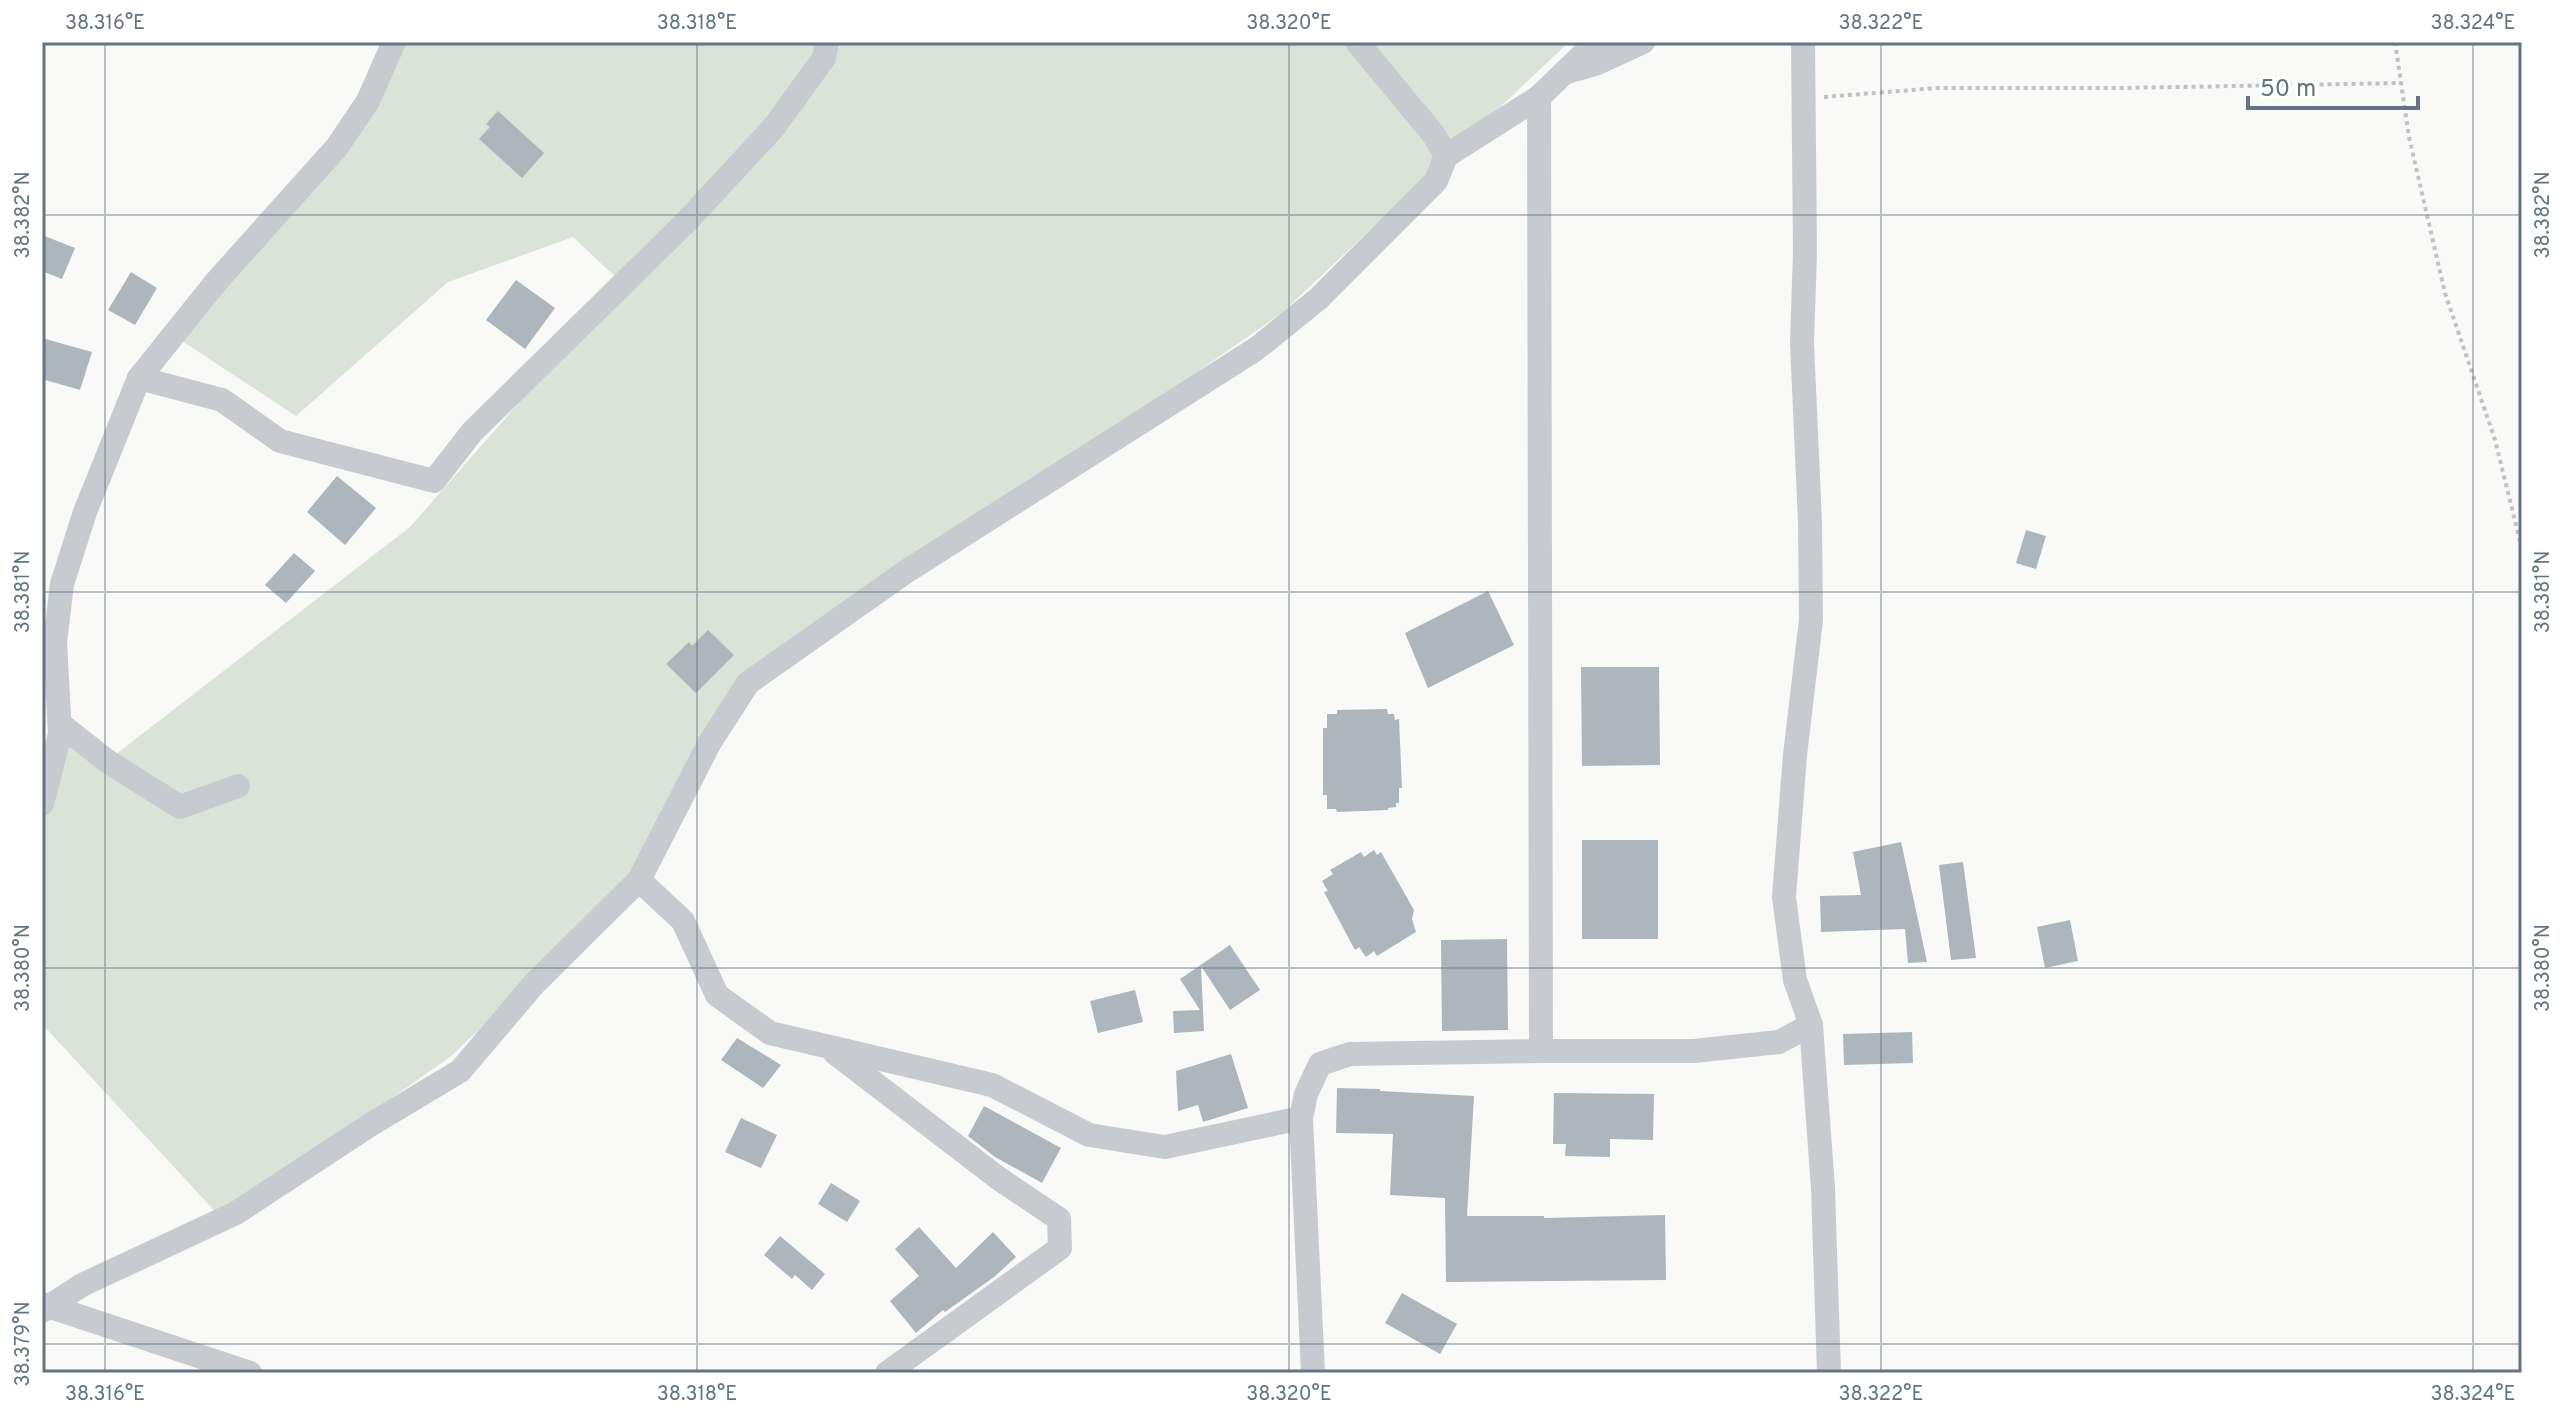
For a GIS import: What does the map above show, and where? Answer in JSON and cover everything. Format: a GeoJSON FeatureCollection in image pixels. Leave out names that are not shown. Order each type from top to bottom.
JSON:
{"type":"FeatureCollection","features":[{"type":"Feature","properties":{"kind":"street"},"geometry":{"type":"LineString","coordinates":[[42,804],[60,734],[48,632],[85,512],[139,378],[216,282],[337,147],[368,101],[394,42]]}},
{"type":"Feature","properties":{"kind":"street"},"geometry":{"type":"LineString","coordinates":[[139,378],[222,400],[280,441],[434,481],[472,432],[686,222],[774,127],[824,58],[827,42]]}},
{"type":"Feature","properties":{"kind":"street"},"geometry":{"type":"LineString","coordinates":[[1357,42],[1434,135],[1446,156]]}},
{"type":"Feature","properties":{"kind":"street"},"geometry":{"type":"LineString","coordinates":[[45,1307],[82,1285],[236,1213],[370,1125],[460,1071],[534,984],[639,880],[710,742],[748,683],[919,563],[1256,349],[1318,299],[1436,181],[1446,156],[1539,97],[1596,42]]}},
{"type":"Feature","properties":{"kind":"street"},"geometry":{"type":"LineString","coordinates":[[1563,73],[1595,64],[1643,42]]}},
{"type":"Feature","properties":{"kind":"street"},"geometry":{"type":"LineString","coordinates":[[1801,44],[1805,252],[1802,343],[1811,620],[1795,755],[1784,897],[1795,980],[1811,1025],[1823,1188],[1829,1373]]}},
{"type":"Feature","properties":{"kind":"street"},"geometry":{"type":"LineString","coordinates":[[1539,97],[1541,1051]]}},
{"type":"Feature","properties":{"kind":"street"},"geometry":{"type":"LineString","coordinates":[[60,724],[107,761],[180,807],[238,786]]}},
{"type":"Feature","properties":{"kind":"street"},"geometry":{"type":"LineString","coordinates":[[639,880],[683,921],[717,995],[770,1033],[992,1085],[1089,1135],[1165,1147],[1301,1118]]}},
{"type":"Feature","properties":{"kind":"street"},"geometry":{"type":"LineString","coordinates":[[1313,1373],[1301,1118],[1306,1094],[1320,1064],[1350,1054],[1694,1051],[1779,1042],[1811,1025]]}},
{"type":"Feature","properties":{"kind":"street"},"geometry":{"type":"LineString","coordinates":[[826,1047],[998,1178],[1059,1219],[1060,1248],[887,1373]]}},
{"type":"Feature","properties":{"kind":"street"},"geometry":{"type":"LineString","coordinates":[[45,1307],[250,1373]]}},
{"type":"Feature","properties":{"kind":"path"},"geometry":{"type":"LineString","coordinates":[[2395,42],[2409,137],[2445,293],[2495,440],[2522,549]]}},
{"type":"Feature","properties":{"kind":"path"},"geometry":{"type":"LineString","coordinates":[[1804,99],[1937,88],[2401,83]]}},
{"type":"Feature","properties":{"kind":"shaded area"},"geometry":{"type":"Polygon","coordinates":[[[380,42],[1569,42],[1283,312],[767,672],[639,880],[450,1057],[221,1218],[42,1024],[42,776],[60,734],[107,761],[410,527],[623,284],[573,237],[448,282],[296,416],[173,335],[368,101],[380,42]]]}},
{"type":"Feature","properties":{"kind":"building"},"geometry":{"type":"Polygon","coordinates":[[[498,111],[544,153],[522,178],[479,139],[490,127],[486,124],[498,111]]]}},
{"type":"Feature","properties":{"kind":"building"},"geometry":{"type":"Polygon","coordinates":[[[42,235],[75,248],[62,279],[42,271],[42,235]]]}},
{"type":"Feature","properties":{"kind":"building"},"geometry":{"type":"Polygon","coordinates":[[[131,272],[157,288],[135,325],[108,310],[131,272]]]}},
{"type":"Feature","properties":{"kind":"building"},"geometry":{"type":"Polygon","coordinates":[[[516,280],[555,308],[525,349],[486,320],[516,280]]]}},
{"type":"Feature","properties":{"kind":"building"},"geometry":{"type":"Polygon","coordinates":[[[42,338],[92,352],[80,390],[42,379],[42,338]]]}},
{"type":"Feature","properties":{"kind":"building"},"geometry":{"type":"Polygon","coordinates":[[[337,476],[376,508],[345,545],[307,512],[337,476]]]}},
{"type":"Feature","properties":{"kind":"building"},"geometry":{"type":"Polygon","coordinates":[[[2026,530],[2046,536],[2036,569],[2016,563],[2026,530]]]}},
{"type":"Feature","properties":{"kind":"building"},"geometry":{"type":"Polygon","coordinates":[[[294,553],[315,571],[286,603],[265,585],[294,553]]]}},
{"type":"Feature","properties":{"kind":"building"},"geometry":{"type":"Polygon","coordinates":[[[1488,591],[1514,645],[1428,688],[1405,633],[1488,591]]]}},
{"type":"Feature","properties":{"kind":"building"},"geometry":{"type":"Polygon","coordinates":[[[708,630],[734,655],[696,693],[666,664],[689,642],[692,646],[708,630]]]}},
{"type":"Feature","properties":{"kind":"building"},"geometry":{"type":"Polygon","coordinates":[[[1581,667],[1659,667],[1660,765],[1582,766],[1581,667]]]}},
{"type":"Feature","properties":{"kind":"building"},"geometry":{"type":"Polygon","coordinates":[[[1387,709],[1388,714],[1394,714],[1395,720],[1399,719],[1402,788],[1399,788],[1399,803],[1388,810],[1337,812],[1336,809],[1327,809],[1327,795],[1323,795],[1323,728],[1327,728],[1327,714],[1337,714],[1337,710],[1387,709]]]}},
{"type":"Feature","properties":{"kind":"building"},"geometry":{"type":"Polygon","coordinates":[[[1582,840],[1658,840],[1658,939],[1582,939],[1582,840]]]}},
{"type":"Feature","properties":{"kind":"building"},"geometry":{"type":"Polygon","coordinates":[[[1901,842],[1927,962],[1908,963],[1905,929],[1821,932],[1820,896],[1861,895],[1853,852],[1901,842]]]}},
{"type":"Feature","properties":{"kind":"building"},"geometry":{"type":"Polygon","coordinates":[[[1374,850],[1377,855],[1381,852],[1414,910],[1412,919],[1416,932],[1377,956],[1374,951],[1366,957],[1359,947],[1355,950],[1324,892],[1328,891],[1322,881],[1333,874],[1330,870],[1361,852],[1364,857],[1374,850]]]}},
{"type":"Feature","properties":{"kind":"building"},"geometry":{"type":"Polygon","coordinates":[[[1963,862],[1976,958],[1951,960],[1939,865],[1963,862]]]}},
{"type":"Feature","properties":{"kind":"building"},"geometry":{"type":"Polygon","coordinates":[[[2070,920],[2078,961],[2045,968],[2037,927],[2070,920]]]}},
{"type":"Feature","properties":{"kind":"building"},"geometry":{"type":"Polygon","coordinates":[[[1507,939],[1508,1030],[1442,1031],[1441,940],[1507,939]]]}},
{"type":"Feature","properties":{"kind":"building"},"geometry":{"type":"Polygon","coordinates":[[[1230,945],[1260,990],[1230,1010],[1201,966],[1204,1031],[1174,1033],[1173,1011],[1200,1010],[1180,979],[1230,945]]]}},
{"type":"Feature","properties":{"kind":"building"},"geometry":{"type":"Polygon","coordinates":[[[1135,990],[1143,1022],[1098,1033],[1090,1001],[1135,990]]]}},
{"type":"Feature","properties":{"kind":"building"},"geometry":{"type":"Polygon","coordinates":[[[1912,1032],[1913,1063],[1844,1065],[1843,1034],[1912,1032]]]}},
{"type":"Feature","properties":{"kind":"building"},"geometry":{"type":"Polygon","coordinates":[[[737,1038],[781,1065],[763,1088],[721,1060],[737,1038]]]}},
{"type":"Feature","properties":{"kind":"building"},"geometry":{"type":"Polygon","coordinates":[[[1231,1054],[1248,1108],[1203,1122],[1198,1105],[1178,1111],[1176,1071],[1231,1054]]]}},
{"type":"Feature","properties":{"kind":"building"},"geometry":{"type":"Polygon","coordinates":[[[1337,1088],[1474,1096],[1467,1216],[1665,1215],[1666,1280],[1446,1282],[1445,1198],[1390,1195],[1393,1134],[1336,1133],[1337,1088]]]}},
{"type":"Feature","properties":{"kind":"building"},"geometry":{"type":"Polygon","coordinates":[[[1554,1093],[1654,1094],[1653,1140],[1610,1139],[1610,1157],[1565,1156],[1566,1144],[1553,1144],[1554,1093]]]}},
{"type":"Feature","properties":{"kind":"building"},"geometry":{"type":"Polygon","coordinates":[[[984,1106],[1061,1148],[1042,1183],[995,1157],[968,1136],[984,1106]]]}},
{"type":"Feature","properties":{"kind":"building"},"geometry":{"type":"Polygon","coordinates":[[[741,1118],[777,1135],[761,1168],[725,1152],[741,1118]]]}},
{"type":"Feature","properties":{"kind":"building"},"geometry":{"type":"Polygon","coordinates":[[[831,1183],[860,1201],[847,1222],[818,1204],[831,1183]]]}},
{"type":"Feature","properties":{"kind":"building"},"geometry":{"type":"Polygon","coordinates":[[[919,1227],[956,1268],[993,1232],[1016,1257],[994,1277],[945,1312],[943,1310],[916,1333],[890,1301],[919,1276],[895,1249],[919,1227]]]}},
{"type":"Feature","properties":{"kind":"building"},"geometry":{"type":"Polygon","coordinates":[[[780,1236],[825,1274],[812,1290],[795,1275],[792,1279],[764,1255],[780,1236]]]}},
{"type":"Feature","properties":{"kind":"building"},"geometry":{"type":"Polygon","coordinates":[[[1402,1293],[1457,1324],[1440,1354],[1385,1323],[1402,1293]]]}}]}
